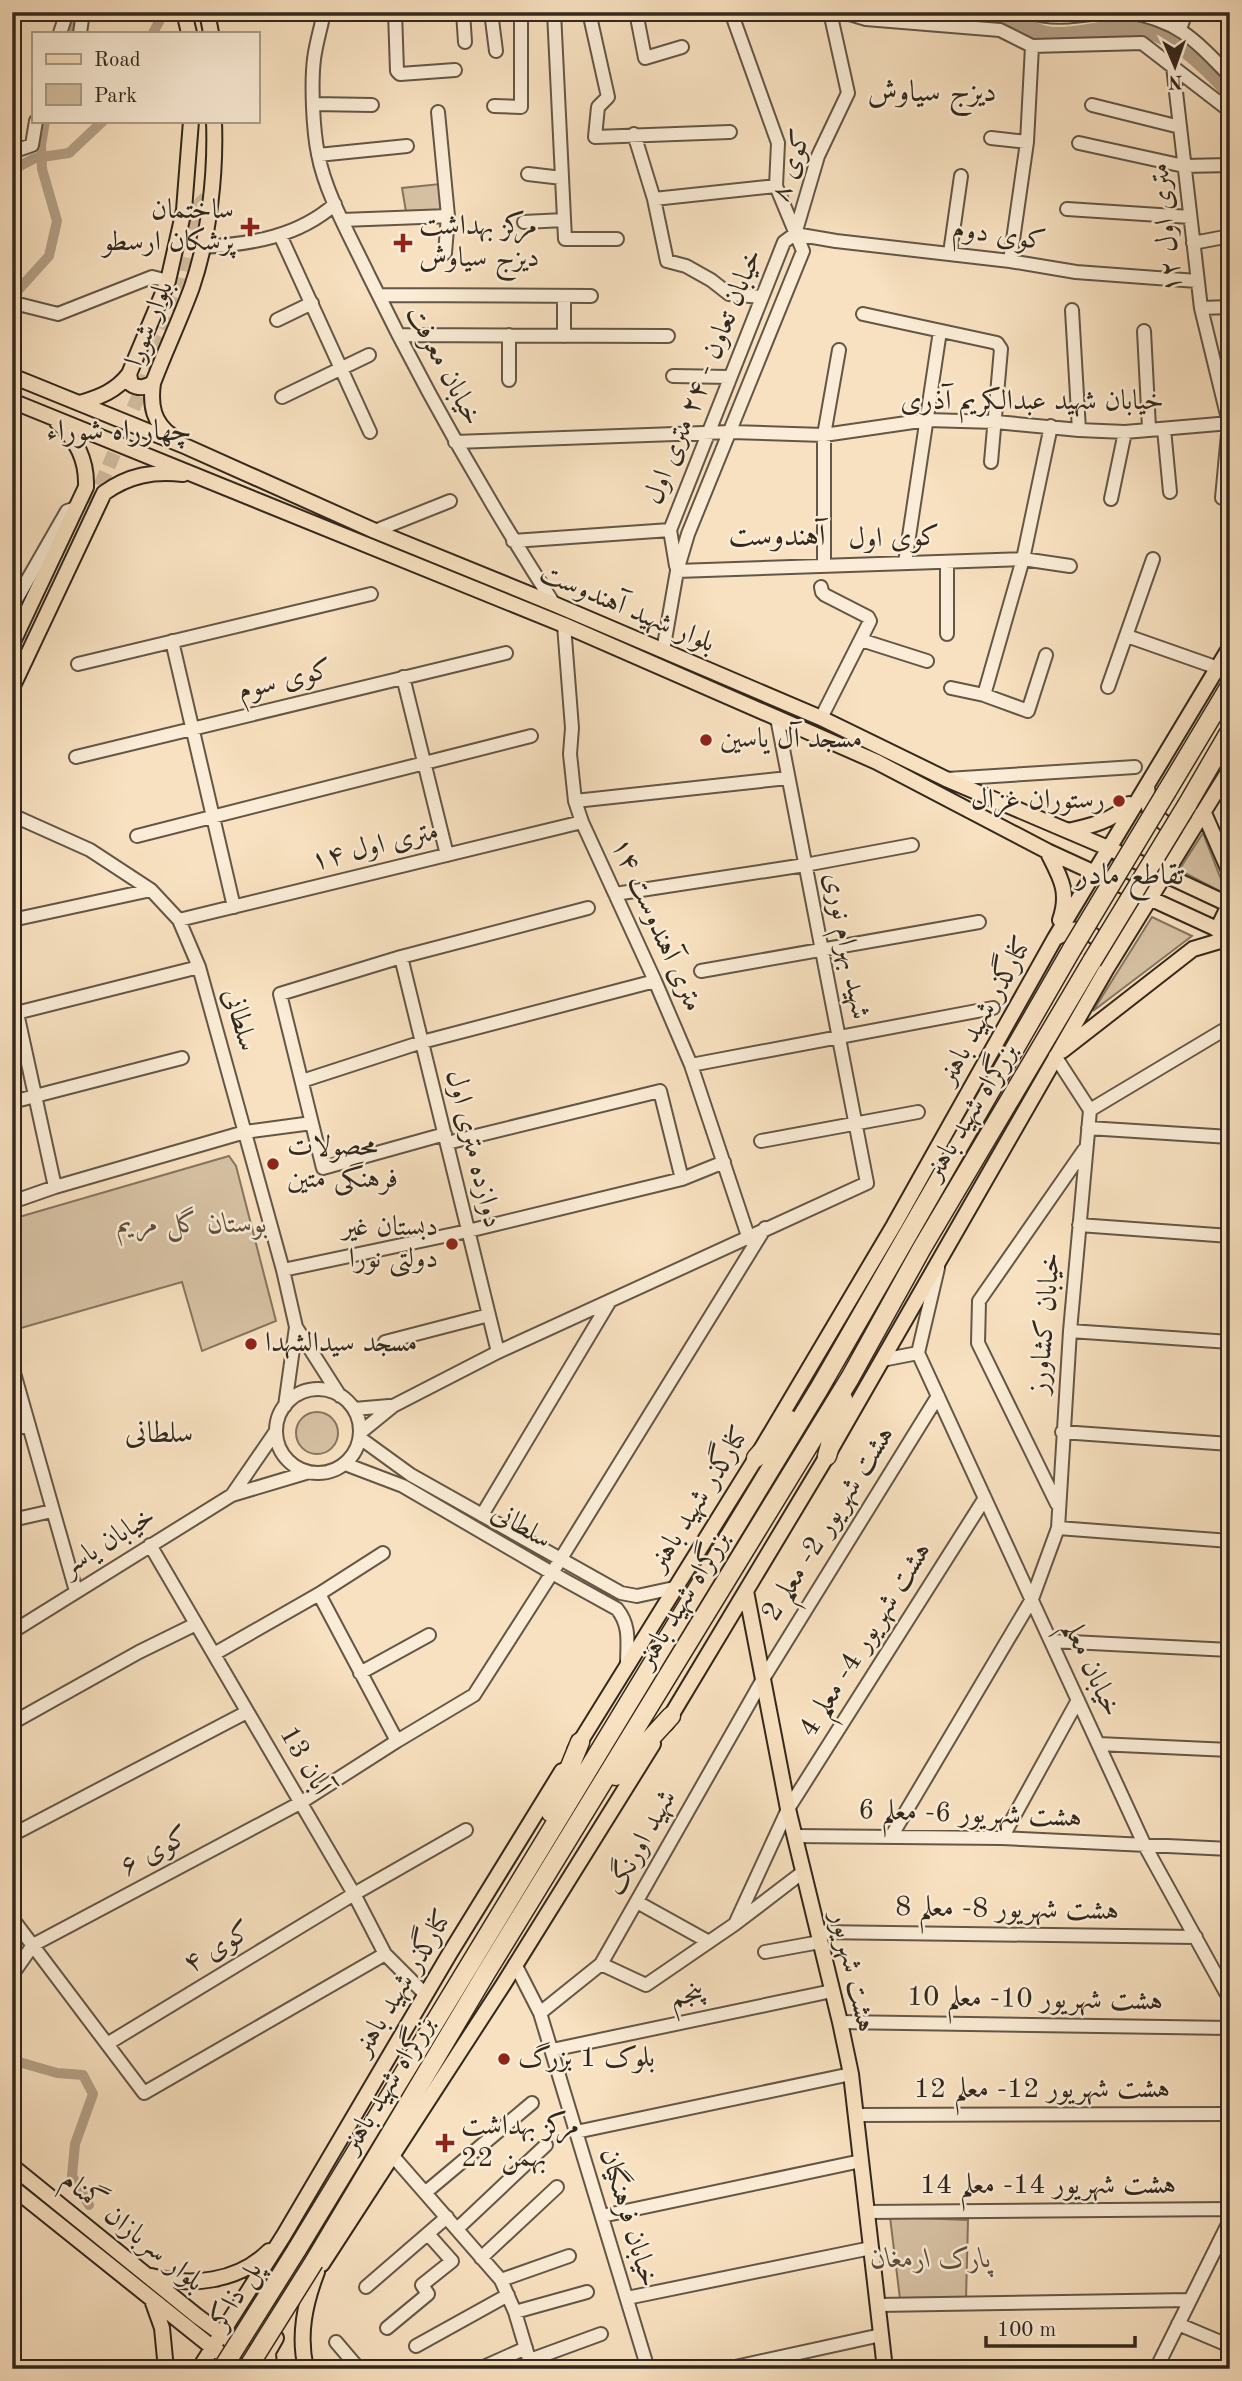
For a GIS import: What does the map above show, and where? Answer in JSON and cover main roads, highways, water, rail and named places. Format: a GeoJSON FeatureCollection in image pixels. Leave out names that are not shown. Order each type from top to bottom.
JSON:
{"type":"FeatureCollection","features":[{"type":"Feature","properties":{"kind":"highway","name":"بزرگراه شهید باهنر"},"geometry":{"type":"LineString","coordinates":[[296,2251],[819,1389],[1072,949],[1230,686]]}},
{"type":"Feature","properties":{"kind":"highway","name":"بزرگراه شهید باهنر"},"geometry":{"type":"LineString","coordinates":[[316,2267],[588,1807],[850,1378],[929,1236],[1099,964],[1230,731]]}},
{"type":"Feature","properties":{"kind":"highway"},"geometry":{"type":"LineString","coordinates":[[827,1456],[850,1378]]}},
{"type":"Feature","properties":{"kind":"highway"},"geometry":{"type":"LineString","coordinates":[[756,1458],[819,1389]]}},
{"type":"Feature","properties":{"kind":"highway"},"geometry":{"type":"LineString","coordinates":[[588,1807],[671,1716]]}},
{"type":"Feature","properties":{"kind":"highway"},"geometry":{"type":"LineString","coordinates":[[532,1860],[580,1742]]}},
{"type":"Feature","properties":{"kind":"highway","name":"پل ذاکر"},"geometry":{"type":"LineString","coordinates":[[222,2369],[296,2251]]}},
{"type":"Feature","properties":{"kind":"highway","name":"پل ذاکر"},"geometry":{"type":"LineString","coordinates":[[245,2369],[316,2267]]}},
{"type":"Feature","properties":{"kind":"main road"},"geometry":{"type":"LineString","coordinates":[[184,12],[189,32]]}},
{"type":"Feature","properties":{"kind":"main road"},"geometry":{"type":"LineString","coordinates":[[207,12],[211,32]]}},
{"type":"Feature","properties":{"kind":"main road","name":"بلوار شورا"},"geometry":{"type":"LineString","coordinates":[[80,403],[110,393],[129,374],[168,281],[184,210],[191,122]]}},
{"type":"Feature","properties":{"kind":"main road","name":"بلوار شورا"},"geometry":{"type":"LineString","coordinates":[[187,447],[157,422],[151,397],[153,383],[192,286],[203,247],[208,216],[214,122]]}},
{"type":"Feature","properties":{"kind":"main road"},"geometry":{"type":"LineString","coordinates":[[129,374],[131,384],[136,387],[153,383]]}},
{"type":"Feature","properties":{"kind":"main road","name":"بلوار شهید آهندوست"},"geometry":{"type":"LineString","coordinates":[[12,376],[187,447],[375,531],[821,718],[946,779],[1108,848],[1229,905]]}},
{"type":"Feature","properties":{"kind":"main road","name":"بلوار شهید آهندوست"},"geometry":{"type":"LineString","coordinates":[[12,401],[564,625],[777,718],[877,762],[1048,851],[1225,934]]}},
{"type":"Feature","properties":{"kind":"main road"},"geometry":{"type":"LineString","coordinates":[[94,434],[103,413]]}},
{"type":"Feature","properties":{"kind":"main road"},"geometry":{"type":"LineString","coordinates":[[51,416],[66,431],[82,456],[87,471],[86,487]]}},
{"type":"Feature","properties":{"kind":"main road"},"geometry":{"type":"LineString","coordinates":[[135,450],[143,429]]}},
{"type":"Feature","properties":{"kind":"main road"},"geometry":{"type":"LineString","coordinates":[[104,494],[116,485],[143,474],[158,472],[198,476]]}},
{"type":"Feature","properties":{"kind":"main road"},"geometry":{"type":"LineString","coordinates":[[12,644],[86,487],[99,481],[104,488],[104,494],[12,688]]}},
{"type":"Feature","properties":{"kind":"main road","name":"کنارگذر شهید باهنر"},"geometry":{"type":"LineString","coordinates":[[199,2369],[284,2235],[425,1994],[756,1458],[894,1225],[1055,938],[1230,647]]}},
{"type":"Feature","properties":{"kind":"main road"},"geometry":{"type":"LineString","coordinates":[[877,762],[884,748]]}},
{"type":"Feature","properties":{"kind":"main road"},"geometry":{"type":"LineString","coordinates":[[1099,964],[1150,899],[1230,769]]}},
{"type":"Feature","properties":{"kind":"main road"},"geometry":{"type":"LineString","coordinates":[[1147,786],[1149,808],[1164,824],[1186,825],[1204,813]]}},
{"type":"Feature","properties":{"kind":"main road"},"geometry":{"type":"LineString","coordinates":[[1067,831],[1090,827],[1118,815],[1147,786]]}},
{"type":"Feature","properties":{"kind":"main road"},"geometry":{"type":"LineString","coordinates":[[1204,813],[1230,873]]}},
{"type":"Feature","properties":{"kind":"main road"},"geometry":{"type":"LineString","coordinates":[[1048,851],[1063,882],[1065,906],[1055,938]]}},
{"type":"Feature","properties":{"kind":"main road"},"geometry":{"type":"LineString","coordinates":[[1055,1056],[1193,949],[1225,934],[1229,905]]}},
{"type":"Feature","properties":{"kind":"main road"},"geometry":{"type":"LineString","coordinates":[[269,2369],[268,2351],[316,2267],[392,2155],[671,1716],[827,1456],[1055,1056],[1105,948],[1092,933],[1073,930],[1055,938]]}},
{"type":"Feature","properties":{"kind":"main road","name":"هشت شهریور"},"geometry":{"type":"LineString","coordinates":[[746,1591],[788,1809],[851,2074],[885,2369]]}},
{"type":"Feature","properties":{"kind":"main road","name":"بلوار سربازان گمنام"},"geometry":{"type":"LineString","coordinates":[[12,2166],[147,2276],[269,2369]]}},
{"type":"Feature","properties":{"kind":"main road","name":"بلوار سربازان گمنام"},"geometry":{"type":"LineString","coordinates":[[12,2188],[213,2348],[245,2369]]}},
{"type":"Feature","properties":{"kind":"main road"},"geometry":{"type":"LineString","coordinates":[[284,2235],[279,2256],[289,2275],[310,2281],[316,2267]]}},
{"type":"Feature","properties":{"kind":"main road"},"geometry":{"type":"LineString","coordinates":[[147,2276],[187,2283],[207,2281],[237,2272],[263,2256],[284,2235]]}},
{"type":"Feature","properties":{"kind":"main road"},"geometry":{"type":"LineString","coordinates":[[306,2369],[302,2344],[303,2319],[316,2267]]}},
{"type":"Feature","properties":{"kind":"main road"},"geometry":{"type":"LineString","coordinates":[[152,2299],[162,2328],[166,2369]]}},
{"type":"Feature","properties":{"kind":"waterway"},"geometry":{"type":"LineString","coordinates":[[68,32],[75,12]]}},
{"type":"Feature","properties":{"kind":"waterway"},"geometry":{"type":"LineString","coordinates":[[154,32],[164,12]]}},
{"type":"Feature","properties":{"kind":"waterway"},"geometry":{"type":"LineString","coordinates":[[965,12],[1002,18],[1047,35],[1063,36],[1123,28],[1147,30],[1187,50],[1230,91]]}},
{"type":"Feature","properties":{"kind":"waterway"},"geometry":{"type":"LineString","coordinates":[[12,297],[49,256],[57,221],[42,169],[41,145],[45,122]]}},
{"type":"Feature","properties":{"kind":"waterway"},"geometry":{"type":"LineString","coordinates":[[12,170],[35,158],[69,153],[102,122]]}},
{"type":"Feature","properties":{"kind":"waterway"},"geometry":{"type":"LineString","coordinates":[[12,2060],[57,2073],[83,2075],[93,2094],[75,2144],[72,2176],[89,2205]]}},
{"type":"Feature","properties":{"kind":"tunnel"},"geometry":{"type":"LineString","coordinates":[[92,505],[184,285],[201,203],[210,194]]}},
{"type":"Feature","properties":{"kind":"tunnel"},"geometry":{"type":"LineString","coordinates":[[12,657],[23,633]]}},
{"type":"Feature","properties":{"kind":"place","name":"ساختمان پزشکان ارسطو"},"geometry":{"type":"Point","coordinates":[250,227]}},
{"type":"Feature","properties":{"kind":"place","name":"مرکز بهداشت دیزج سیاوش"},"geometry":{"type":"Point","coordinates":[403,243]}},
{"type":"Feature","properties":{"kind":"place","name":"مسجد آل یاسین"},"geometry":{"type":"Point","coordinates":[706,740]}},
{"type":"Feature","properties":{"kind":"place","name":"رستوران غزال"},"geometry":{"type":"Point","coordinates":[1119,801]}},
{"type":"Feature","properties":{"kind":"place","name":"محصولات فرهنگی متین"},"geometry":{"type":"Point","coordinates":[273,1164]}},
{"type":"Feature","properties":{"kind":"place","name":"دبستان غیر دولتی نورا"},"geometry":{"type":"Point","coordinates":[452,1244]}},
{"type":"Feature","properties":{"kind":"place","name":"مسجد سیدالشهدا"},"geometry":{"type":"Point","coordinates":[251,1344]}},
{"type":"Feature","properties":{"kind":"place","name":"بلوک 1 بزرگ"},"geometry":{"type":"Point","coordinates":[504,2059]}},
{"type":"Feature","properties":{"kind":"place","name":"مرکز بهداشت 22 بهمن"},"geometry":{"type":"Point","coordinates":[445,2143]}},
{"type":"Feature","properties":{"kind":"district","name":"دیزج سیاوش"},"geometry":{"type":"Point","coordinates":[932,93]}},
{"type":"Feature","properties":{"kind":"district","name":"چهارراه شوراء"},"geometry":{"type":"Point","coordinates":[119,432]}},
{"type":"Feature","properties":{"kind":"district","name":"آهندوست"},"geometry":{"type":"Point","coordinates":[777,537]}},
{"type":"Feature","properties":{"kind":"district","name":"تقاطع مادر"},"geometry":{"type":"Point","coordinates":[1130,876]}},
{"type":"Feature","properties":{"kind":"district","name":"سلطانی"},"geometry":{"type":"Point","coordinates":[159,1434]}},
{"type":"Feature","properties":{"kind":"park label","name":"بوستان گل مریم"},"geometry":{"type":"Point","coordinates":[192,1225]}},
{"type":"Feature","properties":{"kind":"park label","name":"پارک ارمغان"},"geometry":{"type":"Point","coordinates":[931,2260]}}]}
